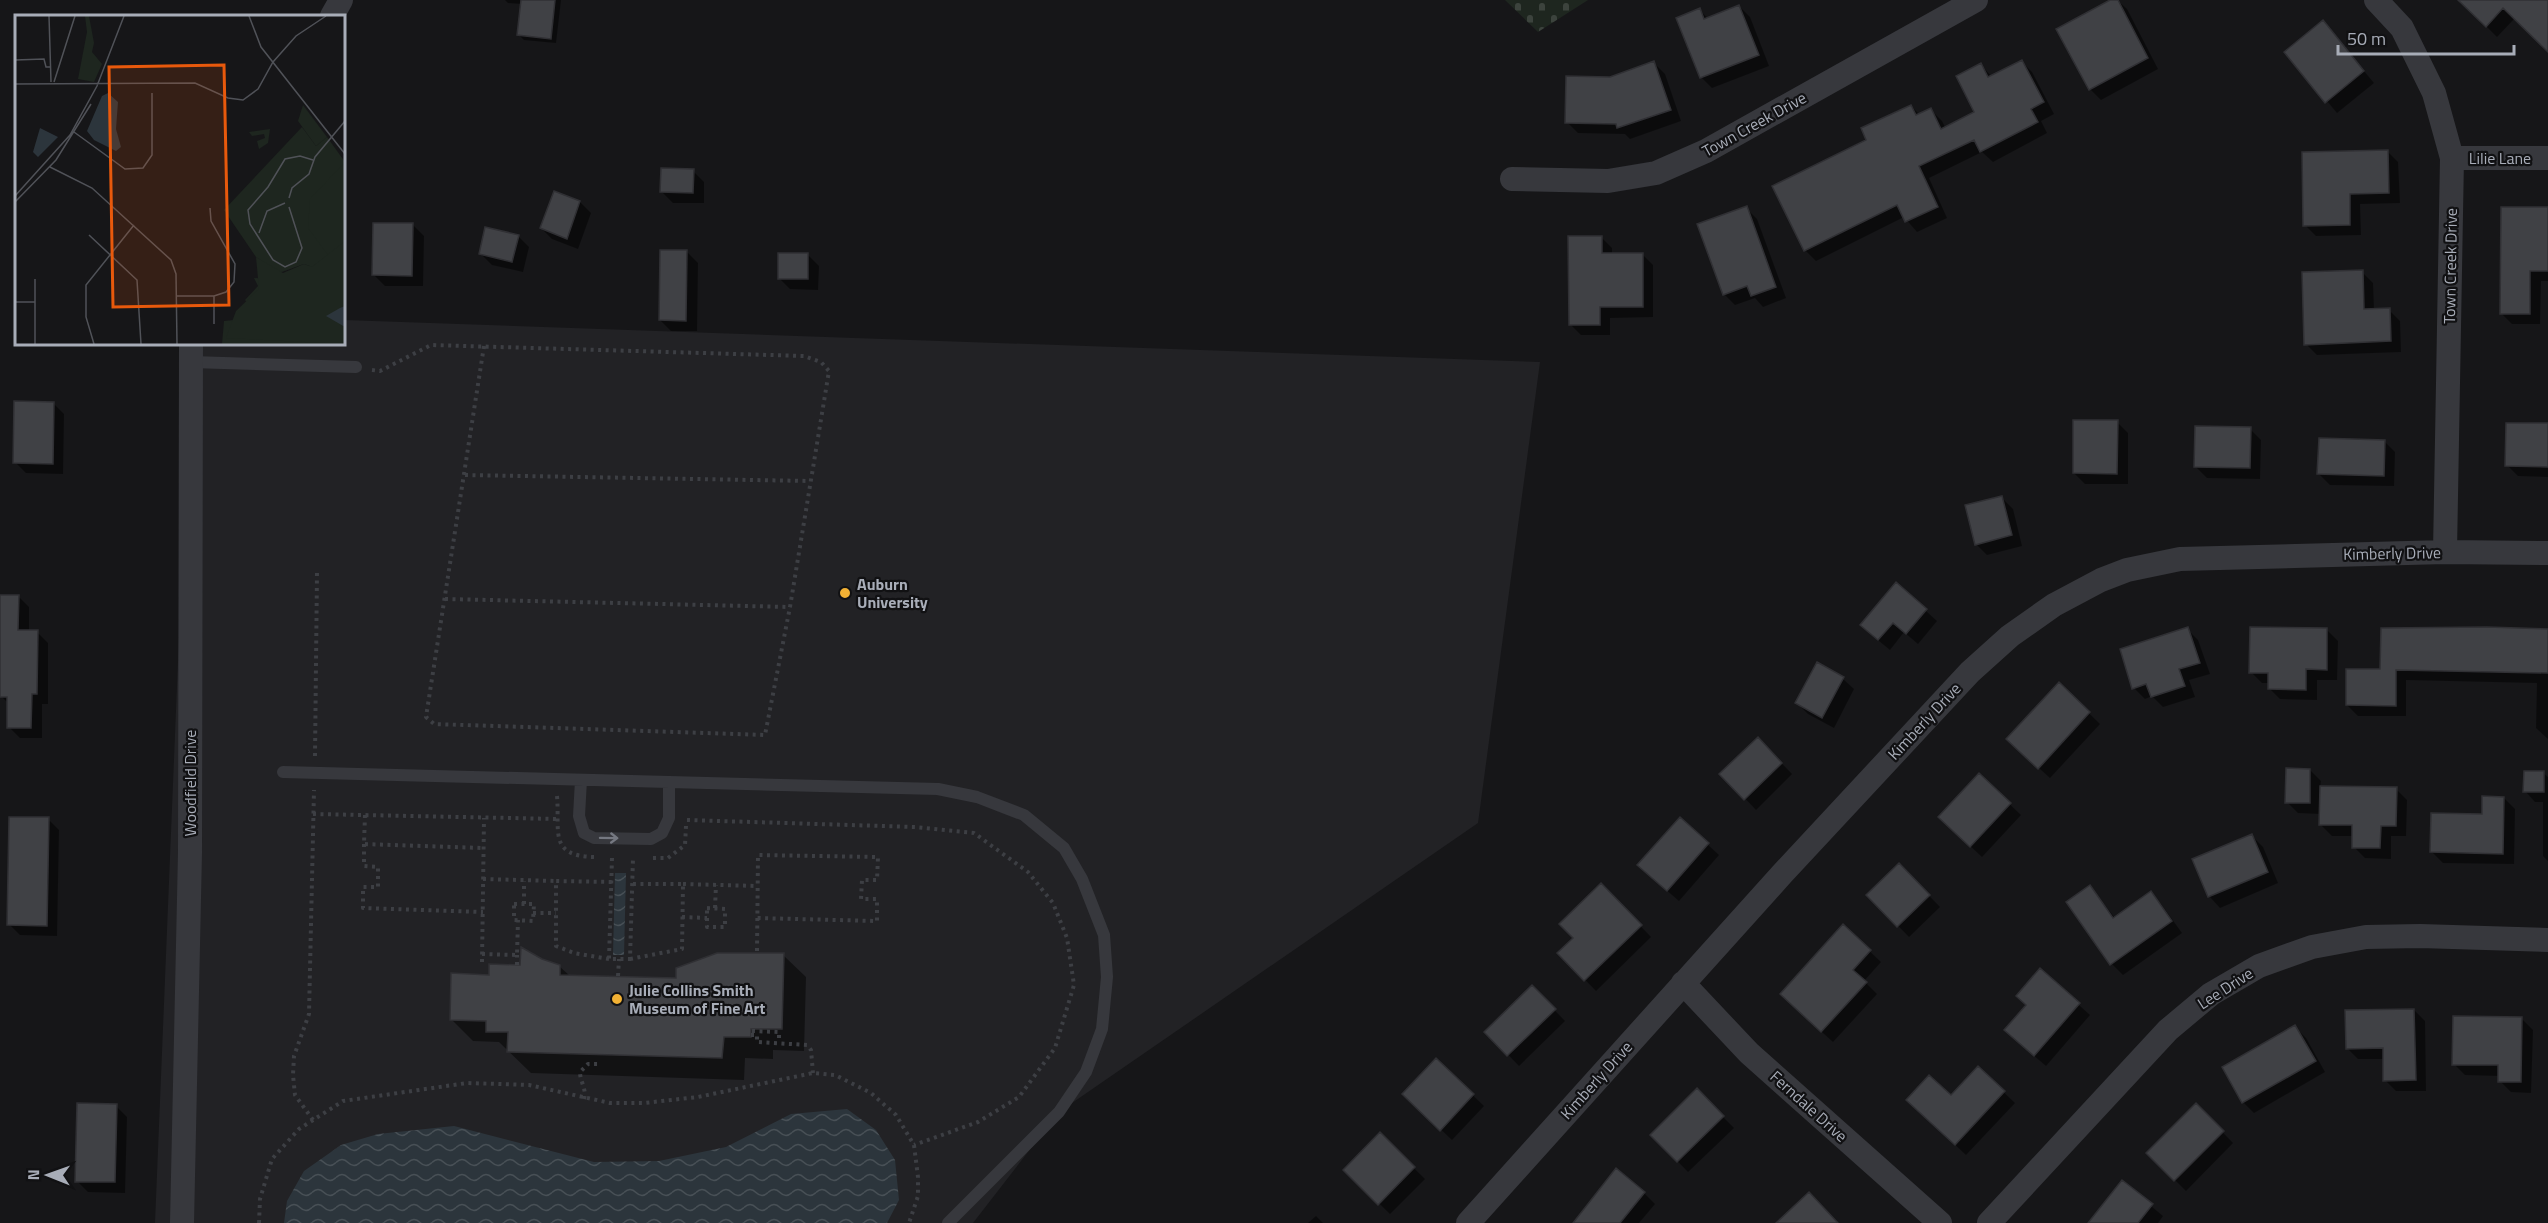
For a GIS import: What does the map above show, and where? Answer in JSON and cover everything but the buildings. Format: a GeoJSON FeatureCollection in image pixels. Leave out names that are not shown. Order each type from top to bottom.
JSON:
{"type":"FeatureCollection","features":[{"type":"Feature","properties":{"kind":"street"},"geometry":{"type":"LineString","coordinates":[[333,15],[341,0]]}},
{"type":"Feature","properties":{"kind":"street","name":"Town Creek Drive"},"geometry":{"type":"LineString","coordinates":[[1512,179],[1608,181],[1656,173],[1706,151],[1976,0]]}},
{"type":"Feature","properties":{"kind":"street","name":"Town Creek Drive"},"geometry":{"type":"LineString","coordinates":[[2376,0],[2402,28],[2434,93],[2451,158],[2445,552]]}},
{"type":"Feature","properties":{"kind":"street","name":"Lilie Lane"},"geometry":{"type":"LineString","coordinates":[[2451,158],[2548,158]]}},
{"type":"Feature","properties":{"kind":"street","name":"Woodfield Drive"},"geometry":{"type":"LineString","coordinates":[[182,1223],[190,852],[191,353]]}},
{"type":"Feature","properties":{"kind":"street","name":"Kimberly Drive"},"geometry":{"type":"LineString","coordinates":[[1468,1223],[1683,983],[1970,672],[2010,636],[2054,605],[2101,580],[2127,570],[2180,559],[2445,552],[2548,552]]}},
{"type":"Feature","properties":{"kind":"street","name":"Lee Drive"},"geometry":{"type":"LineString","coordinates":[[1989,1223],[2168,1030],[2211,994],[2259,966],[2312,946],[2366,937],[2420,936],[2548,940]]}},
{"type":"Feature","properties":{"kind":"street","name":"Ferndale Drive"},"geometry":{"type":"LineString","coordinates":[[1683,983],[1749,1053],[1940,1223]]}},
{"type":"Feature","properties":{"kind":"lane"},"geometry":{"type":"LineString","coordinates":[[191,353],[356,367]]}},
{"type":"Feature","properties":{"kind":"lane"},"geometry":{"type":"LineString","coordinates":[[283,772],[938,789],[977,797],[1024,815],[1064,848],[1082,879],[1104,935],[1107,977],[1102,1029],[1086,1072],[1059,1112],[948,1223]]}},
{"type":"Feature","properties":{"kind":"lane"},"geometry":{"type":"LineString","coordinates":[[581,780],[579,816],[584,833],[594,838],[651,839],[662,833],[669,818],[669,782]]}},
{"type":"Feature","properties":{"kind":"path"},"geometry":{"type":"LineString","coordinates":[[356,367],[380,371],[431,345],[484,346],[804,356],[821,362],[829,371],[790,607],[765,735],[434,724],[426,717],[484,346]]}},
{"type":"Feature","properties":{"kind":"path"},"geometry":{"type":"LineString","coordinates":[[465,475],[810,481]]}},
{"type":"Feature","properties":{"kind":"path"},"geometry":{"type":"LineString","coordinates":[[313,1120],[295,1095],[293,1076],[294,1056],[309,1014],[317,572]]}},
{"type":"Feature","properties":{"kind":"path"},"geometry":{"type":"LineString","coordinates":[[446,599],[790,607]]}},
{"type":"Feature","properties":{"kind":"path"},"geometry":{"type":"LineString","coordinates":[[313,814],[559,819]]}},
{"type":"Feature","properties":{"kind":"path"},"geometry":{"type":"LineString","coordinates":[[365,815],[364,866],[378,867],[378,887],[363,886],[363,908],[483,912]]}},
{"type":"Feature","properties":{"kind":"path"},"geometry":{"type":"LineString","coordinates":[[482,962],[484,818]]}},
{"type":"Feature","properties":{"kind":"path"},"geometry":{"type":"LineString","coordinates":[[687,820],[915,827],[974,833],[1028,872],[1053,903],[1067,938],[1074,985],[1055,1048],[1019,1097],[978,1122],[914,1145]]}},
{"type":"Feature","properties":{"kind":"path"},"geometry":{"type":"LineString","coordinates":[[364,844],[484,848]]}},
{"type":"Feature","properties":{"kind":"path"},"geometry":{"type":"LineString","coordinates":[[757,918],[876,921],[877,899],[861,899],[862,880],[877,880],[878,857],[758,855],[757,918],[757,951]]}},
{"type":"Feature","properties":{"kind":"path"},"geometry":{"type":"LineString","coordinates":[[609,959],[612,858]]}},
{"type":"Feature","properties":{"kind":"path"},"geometry":{"type":"LineString","coordinates":[[630,959],[633,858]]}},
{"type":"Feature","properties":{"kind":"path"},"geometry":{"type":"LineString","coordinates":[[483,879],[612,882]]}},
{"type":"Feature","properties":{"kind":"path"},"geometry":{"type":"LineString","coordinates":[[524,880],[524,904]]}},
{"type":"Feature","properties":{"kind":"path"},"geometry":{"type":"LineString","coordinates":[[556,881],[556,946],[574,953],[609,959],[630,959],[682,949],[683,884]]}},
{"type":"Feature","properties":{"kind":"path"},"geometry":{"type":"LineString","coordinates":[[632,884],[758,886]]}},
{"type":"Feature","properties":{"kind":"path"},"geometry":{"type":"LineString","coordinates":[[715,908],[716,885]]}},
{"type":"Feature","properties":{"kind":"path"},"geometry":{"type":"LineString","coordinates":[[514,904],[534,904],[533,912],[533,921],[514,920],[514,904]]}},
{"type":"Feature","properties":{"kind":"path"},"geometry":{"type":"LineString","coordinates":[[707,908],[715,908],[726,909],[725,927],[706,927],[707,908]]}},
{"type":"Feature","properties":{"kind":"path"},"geometry":{"type":"LineString","coordinates":[[533,912],[556,913]]}},
{"type":"Feature","properties":{"kind":"path"},"geometry":{"type":"LineString","coordinates":[[682,917],[707,918]]}},
{"type":"Feature","properties":{"kind":"path"},"geometry":{"type":"LineString","coordinates":[[517,965],[518,920]]}},
{"type":"Feature","properties":{"kind":"path"},"geometry":{"type":"LineString","coordinates":[[482,954],[517,955]]}},
{"type":"Feature","properties":{"kind":"path"},"geometry":{"type":"LineString","coordinates":[[618,976],[619,959]]}},
{"type":"Feature","properties":{"kind":"path"},"geometry":{"type":"LineString","coordinates":[[779,1042],[779,1032],[751,1033],[757,1035],[757,1041],[807,1045],[811,1050],[813,1073]]}},
{"type":"Feature","properties":{"kind":"path"},"geometry":{"type":"LineString","coordinates":[[585,1099],[586,1093],[580,1080],[580,1072],[588,1064],[598,1064]]}},
{"type":"Feature","properties":{"kind":"path"},"geometry":{"type":"LineString","coordinates":[[259,1223],[260,1199],[272,1159],[298,1129],[343,1101],[467,1083],[529,1085],[585,1099],[621,1103],[698,1097],[813,1073],[835,1075],[871,1093],[896,1115],[914,1145],[918,1177],[918,1196],[909,1223]]}},
{"type":"Feature","properties":{"kind":"shaded area","name":"Auburn University"},"geometry":{"type":"Polygon","coordinates":[[[345,320],[1540,362],[1478,823],[1059,1112],[973,1223],[155,1223],[191,345],[345,345],[345,320]]]}},
{"type":"Feature","properties":{"kind":"green space"},"geometry":{"type":"Polygon","coordinates":[[[1505,0],[1588,0],[1538,32],[1505,0]]]}},
{"type":"Feature","properties":{"kind":"water"},"geometry":{"type":"Polygon","coordinates":[[[615,873],[626,873],[624,955],[613,955],[615,873]]]}},
{"type":"Feature","properties":{"kind":"water"},"geometry":{"type":"Polygon","coordinates":[[[847,1109],[876,1130],[895,1160],[899,1200],[887,1223],[284,1223],[287,1201],[304,1171],[341,1145],[378,1134],[454,1126],[594,1162],[659,1161],[726,1147],[791,1114],[847,1109]]]}},
{"type":"Feature","properties":{"kind":"place","name":"Auburn University"},"geometry":{"type":"Point","coordinates":[845,593]}},
{"type":"Feature","properties":{"kind":"place","name":"Julie Collins Smith Museum of Fine Art"},"geometry":{"type":"Point","coordinates":[617,999]}}]}
